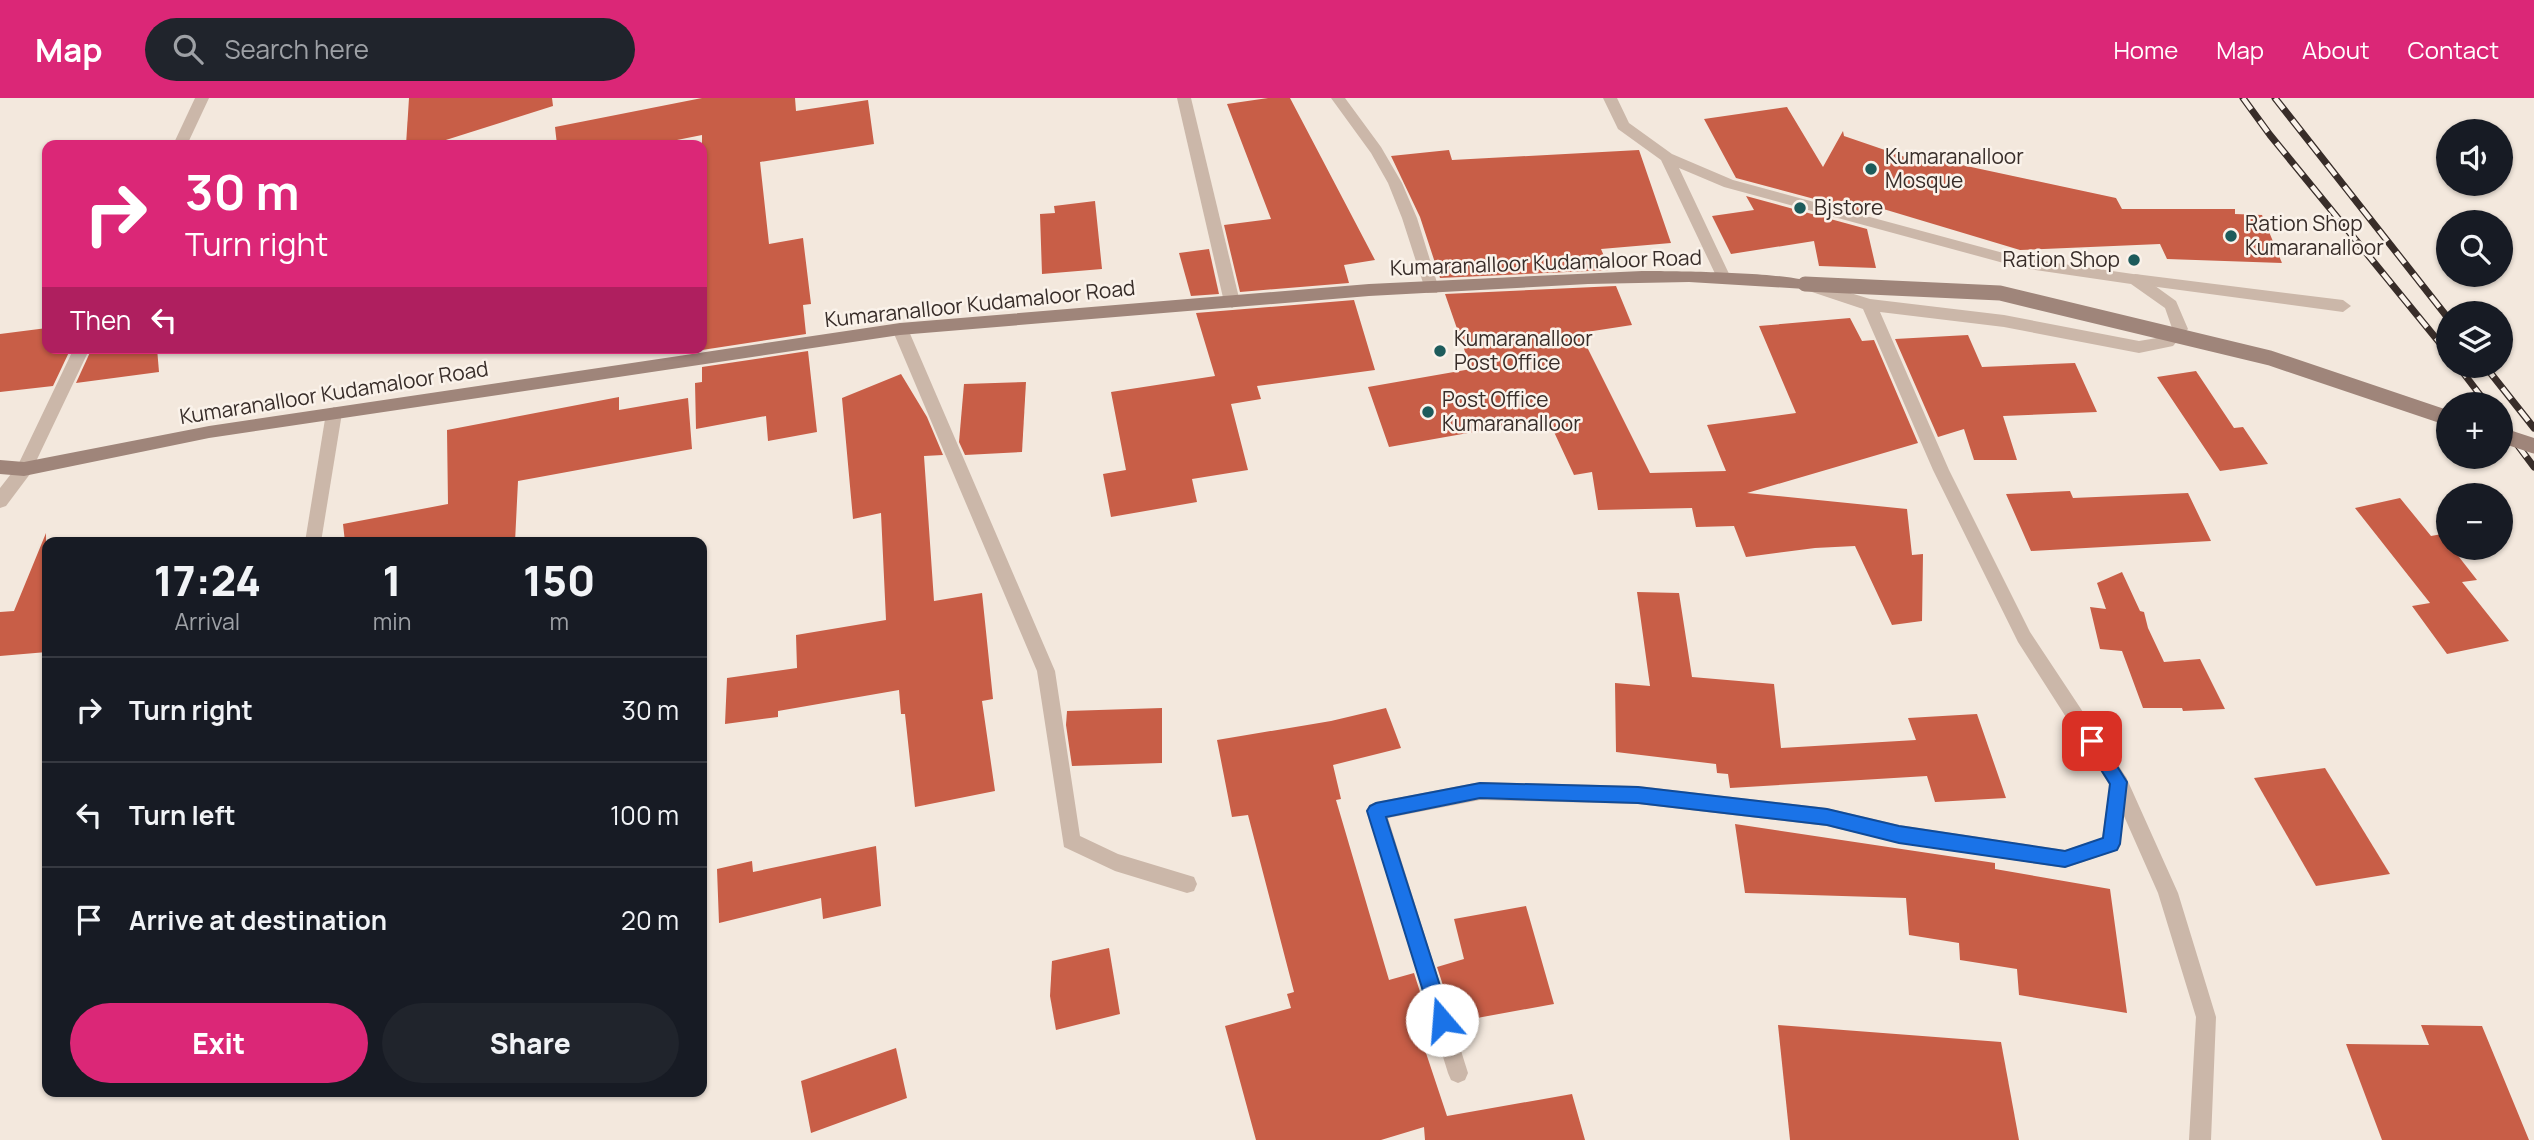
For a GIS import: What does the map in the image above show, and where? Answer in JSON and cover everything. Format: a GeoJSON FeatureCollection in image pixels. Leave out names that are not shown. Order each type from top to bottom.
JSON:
{"type":"FeatureCollection","features":[{"type":"Feature","properties":{"kind":"main road","name":"Kumaranalloor Kudamaloor Road"},"geometry":{"type":"LineString","coordinates":[[0,467],[24,469],[209,432],[900,329],[1369,290],[1432,289],[1619,277],[1724,278],[2000,293],[2270,358],[2436,414]]}},
{"type":"Feature","properties":{"kind":"main road"},"geometry":{"type":"LineString","coordinates":[[2513,439],[2534,446]]}},
{"type":"Feature","properties":{"kind":"street"},"geometry":{"type":"LineString","coordinates":[[182,140],[202,98]]}},
{"type":"Feature","properties":{"kind":"street"},"geometry":{"type":"LineString","coordinates":[[1184,98],[1232,302]]}},
{"type":"Feature","properties":{"kind":"street"},"geometry":{"type":"LineString","coordinates":[[1338,98],[1344,111],[1377,151],[1408,210],[1432,289]]}},
{"type":"Feature","properties":{"kind":"street"},"geometry":{"type":"LineString","coordinates":[[1610,98],[1623,126],[1667,157],[1729,184],[2022,263],[2343,306]]}},
{"type":"Feature","properties":{"kind":"street"},"geometry":{"type":"LineString","coordinates":[[1667,157],[1724,278]]}},
{"type":"Feature","properties":{"kind":"street"},"geometry":{"type":"LineString","coordinates":[[1805,284],[1869,305],[2004,321],[2087,339],[2139,346],[2168,342],[2180,329],[2171,306],[2135,279]]}},
{"type":"Feature","properties":{"kind":"street"},"geometry":{"type":"LineString","coordinates":[[1869,305],[1941,470],[2024,637],[2119,782],[2168,893],[2206,1017],[2200,1140]]}},
{"type":"Feature","properties":{"kind":"street"},"geometry":{"type":"LineString","coordinates":[[900,329],[1046,671],[1071,841],[1115,862],[1187,884]]}},
{"type":"Feature","properties":{"kind":"street"},"geometry":{"type":"LineString","coordinates":[[0,501],[24,469],[79,354]]}},
{"type":"Feature","properties":{"kind":"street"},"geometry":{"type":"LineString","coordinates":[[314,537],[334,413]]}},
{"type":"Feature","properties":{"kind":"street"},"geometry":{"type":"LineString","coordinates":[[1458,1073],[1376,811],[1480,790],[1638,795],[1827,817],[1899,834],[2065,859],[2111,844],[2119,782]]}},
{"type":"Feature","properties":{"kind":"building"},"geometry":{"type":"Polygon","coordinates":[[[409,98],[552,98],[553,106],[446,140],[406,140],[409,98]]]}},
{"type":"Feature","properties":{"kind":"building"},"geometry":{"type":"Polygon","coordinates":[[[702,98],[795,98],[796,111],[868,100],[874,144],[760,162],[769,244],[803,238],[811,304],[803,305],[806,334],[707,349],[707,140],[702,140],[702,135],[677,140],[556,140],[555,127],[702,98]]]}},
{"type":"Feature","properties":{"kind":"building"},"geometry":{"type":"Polygon","coordinates":[[[1290,98],[1375,260],[1344,265],[1349,283],[1240,292],[1224,225],[1271,219],[1227,104],[1290,98]]]}},
{"type":"Feature","properties":{"kind":"building"},"geometry":{"type":"Polygon","coordinates":[[[1787,107],[1823,167],[1843,131],[1844,136],[1914,160],[1915,155],[2116,198],[2122,209],[2235,209],[2235,214],[2262,215],[2282,263],[2167,259],[2160,244],[2020,250],[1860,202],[1863,212],[1736,178],[1704,119],[1787,107]]]}},
{"type":"Feature","properties":{"kind":"building"},"geometry":{"type":"Polygon","coordinates":[[[1449,150],[1452,160],[1639,150],[1671,243],[1601,249],[1610,270],[1440,278],[1420,217],[1391,156],[1449,150]]]}},
{"type":"Feature","properties":{"kind":"building"},"geometry":{"type":"Polygon","coordinates":[[[1746,196],[1867,229],[1876,268],[1819,266],[1814,241],[1731,254],[1712,216],[1754,210],[1746,196]]]}},
{"type":"Feature","properties":{"kind":"building"},"geometry":{"type":"Polygon","coordinates":[[[1095,201],[1102,269],[1042,274],[1040,214],[1055,213],[1054,206],[1095,201]]]}},
{"type":"Feature","properties":{"kind":"building"},"geometry":{"type":"Polygon","coordinates":[[[1209,249],[1219,294],[1191,296],[1179,253],[1209,249]]]}},
{"type":"Feature","properties":{"kind":"building"},"geometry":{"type":"Polygon","coordinates":[[[1616,286],[1632,325],[1580,333],[1650,473],[1726,471],[1707,425],[1796,413],[1759,326],[1850,318],[1862,341],[1874,340],[1918,443],[1747,493],[1907,509],[1912,555],[1923,554],[1922,621],[1892,625],[1855,546],[1746,557],[1734,526],[1696,527],[1692,508],[1598,510],[1592,472],[1574,475],[1548,419],[1389,447],[1368,387],[1471,369],[1445,294],[1616,286]]]}},
{"type":"Feature","properties":{"kind":"building"},"geometry":{"type":"Polygon","coordinates":[[[1354,300],[1375,370],[1257,386],[1261,399],[1231,404],[1248,470],[1192,479],[1197,502],[1111,517],[1103,474],[1126,470],[1111,392],[1215,376],[1196,313],[1354,300]]]}},
{"type":"Feature","properties":{"kind":"building"},"geometry":{"type":"Polygon","coordinates":[[[42,329],[42,354],[68,354],[53,386],[0,392],[0,334],[42,329]]]}},
{"type":"Feature","properties":{"kind":"building"},"geometry":{"type":"Polygon","coordinates":[[[1968,335],[1982,367],[2075,363],[2097,412],[2003,416],[2017,460],[1974,460],[1964,429],[1938,437],[1895,339],[1968,335]]]}},
{"type":"Feature","properties":{"kind":"building"},"geometry":{"type":"Polygon","coordinates":[[[808,351],[817,432],[768,441],[766,416],[696,429],[695,383],[702,382],[702,367],[808,351]]]}},
{"type":"Feature","properties":{"kind":"building"},"geometry":{"type":"Polygon","coordinates":[[[89,354],[158,354],[159,372],[76,383],[89,354]]]}},
{"type":"Feature","properties":{"kind":"building"},"geometry":{"type":"Polygon","coordinates":[[[2196,371],[2234,428],[2243,427],[2268,464],[2220,471],[2157,377],[2196,371]]]}},
{"type":"Feature","properties":{"kind":"building"},"geometry":{"type":"Polygon","coordinates":[[[901,374],[927,417],[943,455],[924,456],[934,601],[982,593],[993,699],[982,701],[995,791],[915,807],[905,714],[901,714],[899,690],[778,711],[778,717],[725,724],[727,678],[797,668],[796,635],[886,620],[881,513],[853,519],[842,398],[901,374]]]}},
{"type":"Feature","properties":{"kind":"building"},"geometry":{"type":"Polygon","coordinates":[[[1026,382],[1022,452],[965,455],[959,442],[964,384],[1026,382]]]}},
{"type":"Feature","properties":{"kind":"building"},"geometry":{"type":"Polygon","coordinates":[[[619,397],[619,410],[688,398],[692,449],[518,481],[515,537],[344,537],[343,524],[448,504],[447,430],[619,397]]]}},
{"type":"Feature","properties":{"kind":"building"},"geometry":{"type":"Polygon","coordinates":[[[2070,491],[2073,498],[2188,493],[2211,541],[2031,551],[2006,494],[2070,491]]]}},
{"type":"Feature","properties":{"kind":"building"},"geometry":{"type":"Polygon","coordinates":[[[2400,498],[2431,536],[2436,535],[2436,560],[2461,560],[2477,580],[2462,582],[2509,641],[2447,654],[2412,606],[2430,603],[2355,508],[2400,498]]]}},
{"type":"Feature","properties":{"kind":"building"},"geometry":{"type":"Polygon","coordinates":[[[42,543],[42,652],[0,656],[0,612],[14,611],[42,543]]]}},
{"type":"Feature","properties":{"kind":"building"},"geometry":{"type":"Polygon","coordinates":[[[2122,572],[2140,611],[2144,612],[2148,628],[2164,662],[2200,659],[2225,709],[2183,711],[2182,708],[2143,708],[2122,651],[2100,649],[2090,607],[2106,609],[2097,583],[2122,572]]]}},
{"type":"Feature","properties":{"kind":"building"},"geometry":{"type":"Polygon","coordinates":[[[1637,592],[1679,593],[1692,677],[1774,684],[1781,748],[1916,740],[1908,718],[1977,714],[2006,798],[1935,802],[1927,776],[1730,788],[1728,774],[1717,773],[1716,764],[1616,752],[1615,683],[1650,686],[1637,592]]]}},
{"type":"Feature","properties":{"kind":"building"},"geometry":{"type":"Polygon","coordinates":[[[1162,708],[1162,763],[1072,766],[1066,725],[1067,711],[1162,708]]]}},
{"type":"Feature","properties":{"kind":"building"},"geometry":{"type":"Polygon","coordinates":[[[1386,708],[1401,748],[1333,765],[1341,799],[1336,800],[1389,980],[1414,973],[1431,1026],[1418,1029],[1447,1116],[1572,1094],[1585,1140],[1425,1140],[1424,1127],[1381,1140],[1256,1140],[1225,1026],[1291,1008],[1287,994],[1294,992],[1248,815],[1232,817],[1217,740],[1331,721],[1386,708]]]}},
{"type":"Feature","properties":{"kind":"building"},"geometry":{"type":"Polygon","coordinates":[[[2325,768],[2390,874],[2316,886],[2254,778],[2325,768]]]}},
{"type":"Feature","properties":{"kind":"building"},"geometry":{"type":"Polygon","coordinates":[[[1735,824],[1995,863],[1995,869],[2110,889],[2127,1013],[2019,995],[2017,969],[1960,960],[1959,943],[1909,935],[1906,898],[1745,893],[1735,824]]]}},
{"type":"Feature","properties":{"kind":"building"},"geometry":{"type":"Polygon","coordinates":[[[876,846],[881,906],[823,919],[821,898],[719,923],[717,869],[752,861],[753,872],[876,846]]]}},
{"type":"Feature","properties":{"kind":"building"},"geometry":{"type":"Polygon","coordinates":[[[1526,906],[1554,1004],[1455,1022],[1437,967],[1464,959],[1454,919],[1526,906]]]}},
{"type":"Feature","properties":{"kind":"building"},"geometry":{"type":"Polygon","coordinates":[[[1109,948],[1120,1014],[1056,1030],[1050,996],[1052,961],[1109,948]]]}},
{"type":"Feature","properties":{"kind":"building"},"geometry":{"type":"Polygon","coordinates":[[[1778,1025],[2001,1042],[2019,1140],[1790,1140],[1778,1025]]]}},
{"type":"Feature","properties":{"kind":"building"},"geometry":{"type":"Polygon","coordinates":[[[2421,1025],[2482,1026],[2529,1140],[2382,1140],[2346,1044],[2429,1045],[2421,1025]]]}},
{"type":"Feature","properties":{"kind":"building"},"geometry":{"type":"Polygon","coordinates":[[[896,1048],[907,1098],[811,1133],[801,1081],[896,1048]]]}},
{"type":"Feature","properties":{"kind":"railway"},"geometry":{"type":"LineString","coordinates":[[2243,98],[2270,135],[2436,338]]}},
{"type":"Feature","properties":{"kind":"railway"},"geometry":{"type":"LineString","coordinates":[[2275,98],[2436,303]]}},
{"type":"Feature","properties":{"kind":"railway"},"geometry":{"type":"LineString","coordinates":[[2467,378],[2478,392]]}},
{"type":"Feature","properties":{"kind":"railway"},"geometry":{"type":"LineString","coordinates":[[2494,378],[2534,428]]}},
{"type":"Feature","properties":{"kind":"railway"},"geometry":{"type":"LineString","coordinates":[[2513,439],[2534,467]]}},
{"type":"Feature","properties":{"kind":"place","name":"Kumaranalloor Mosque"},"geometry":{"type":"Point","coordinates":[1871,169]}},
{"type":"Feature","properties":{"kind":"place","name":"Bjstore"},"geometry":{"type":"Point","coordinates":[1800,208]}},
{"type":"Feature","properties":{"kind":"place","name":"Ration Shop Kumaranalloor"},"geometry":{"type":"Point","coordinates":[2231,236]}},
{"type":"Feature","properties":{"kind":"place","name":"Ration Shop"},"geometry":{"type":"Point","coordinates":[2134,260]}},
{"type":"Feature","properties":{"kind":"place","name":"Kumaranalloor Post Office"},"geometry":{"type":"Point","coordinates":[1440,351]}},
{"type":"Feature","properties":{"kind":"place","name":"Post Office Kumaranalloor"},"geometry":{"type":"Point","coordinates":[1428,412]}},
{"type":"Feature","properties":{"kind":"route"},"geometry":{"type":"LineString","coordinates":[[1442,1020],[1376,811],[1480,790],[1638,795],[1827,817],[1899,834],[2065,859],[2111,844],[2119,782],[2092,741]]}}]}
